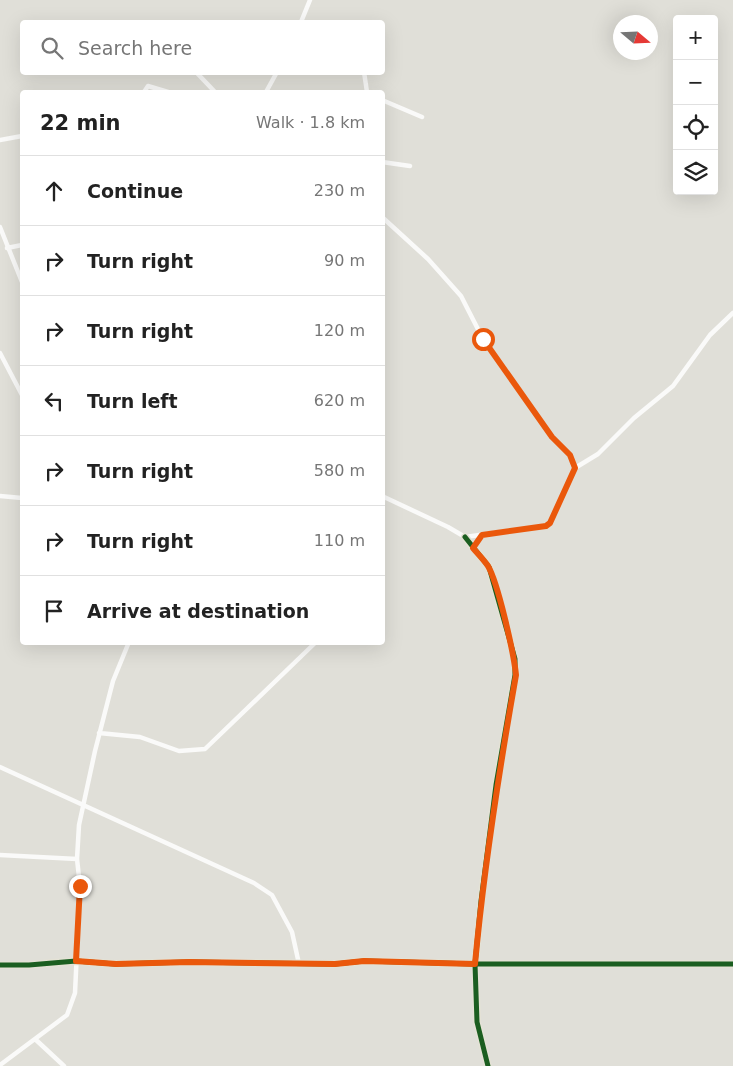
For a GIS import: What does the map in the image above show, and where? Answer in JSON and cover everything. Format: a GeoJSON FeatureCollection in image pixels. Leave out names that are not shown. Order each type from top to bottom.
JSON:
{"type":"FeatureCollection","features":[{"type":"Feature","properties":{"kind":"street"},"geometry":{"type":"LineString","coordinates":[[302,20],[310,0]]}},
{"type":"Feature","properties":{"kind":"street"},"geometry":{"type":"LineString","coordinates":[[199,75],[213,90]]}},
{"type":"Feature","properties":{"kind":"street"},"geometry":{"type":"LineString","coordinates":[[267,90],[275,75]]}},
{"type":"Feature","properties":{"kind":"street"},"geometry":{"type":"LineString","coordinates":[[364,75],[367,90]]}},
{"type":"Feature","properties":{"kind":"street"},"geometry":{"type":"LineString","coordinates":[[145,90],[148,86],[162,90]]}},
{"type":"Feature","properties":{"kind":"street"},"geometry":{"type":"LineString","coordinates":[[385,101],[422,117]]}},
{"type":"Feature","properties":{"kind":"street"},"geometry":{"type":"LineString","coordinates":[[0,140],[20,136]]}},
{"type":"Feature","properties":{"kind":"street"},"geometry":{"type":"LineString","coordinates":[[385,162],[410,166]]}},
{"type":"Feature","properties":{"kind":"street"},"geometry":{"type":"LineString","coordinates":[[385,220],[428,259],[461,296],[483,339],[547,431],[570,455],[575,468]]}},
{"type":"Feature","properties":{"kind":"street"},"geometry":{"type":"LineString","coordinates":[[0,227],[4,246],[20,278]]}},
{"type":"Feature","properties":{"kind":"street"},"geometry":{"type":"LineString","coordinates":[[4,246],[20,246]]}},
{"type":"Feature","properties":{"kind":"street"},"geometry":{"type":"LineString","coordinates":[[465,537],[546,526],[550,523],[575,468],[598,454],[629,422],[673,386],[710,334],[733,313]]}},
{"type":"Feature","properties":{"kind":"street"},"geometry":{"type":"LineString","coordinates":[[0,353],[20,392]]}},
{"type":"Feature","properties":{"kind":"street"},"geometry":{"type":"LineString","coordinates":[[0,496],[20,498]]}},
{"type":"Feature","properties":{"kind":"street"},"geometry":{"type":"LineString","coordinates":[[385,496],[465,537],[489,568],[514,659],[516,675],[495,795],[475,964],[477,1022],[488,1066]]}},
{"type":"Feature","properties":{"kind":"street"},"geometry":{"type":"LineString","coordinates":[[473,548],[482,535]]}},
{"type":"Feature","properties":{"kind":"street"},"geometry":{"type":"LineString","coordinates":[[0,1065],[67,1015],[75,993],[80,886],[77,859],[83,804],[113,681],[128,645]]}},
{"type":"Feature","properties":{"kind":"street"},"geometry":{"type":"LineString","coordinates":[[99,733],[140,737],[179,751],[205,749],[313,645]]}},
{"type":"Feature","properties":{"kind":"street"},"geometry":{"type":"LineString","coordinates":[[0,767],[254,883],[272,895],[292,932],[299,964]]}},
{"type":"Feature","properties":{"kind":"street"},"geometry":{"type":"LineString","coordinates":[[0,855],[77,859]]}},
{"type":"Feature","properties":{"kind":"street"},"geometry":{"type":"LineString","coordinates":[[0,965],[30,965],[76,961],[116,964],[335,964],[364,961],[475,964],[733,964]]}},
{"type":"Feature","properties":{"kind":"street"},"geometry":{"type":"LineString","coordinates":[[35,1039],[64,1066]]}},
{"type":"Feature","properties":{"kind":"cycle path"},"geometry":{"type":"LineString","coordinates":[[465,537],[489,567],[515,659],[515,675],[496,785],[475,964],[477,1022],[488,1066]]}},
{"type":"Feature","properties":{"kind":"cycle path"},"geometry":{"type":"LineString","coordinates":[[0,965],[29,965],[76,961],[115,964],[189,962],[335,964],[364,961],[475,964],[733,964]]}},
{"type":"Feature","properties":{"kind":"route"},"geometry":{"type":"LineString","coordinates":[[80,886],[76,961],[93,964],[189,962],[335,964],[364,961],[475,964],[480,901],[496,785],[516,675],[514,659],[495,585],[489,568],[473,548],[482,535],[536,529],[550,523],[575,468],[570,455],[543,425],[483,339]]}}]}
